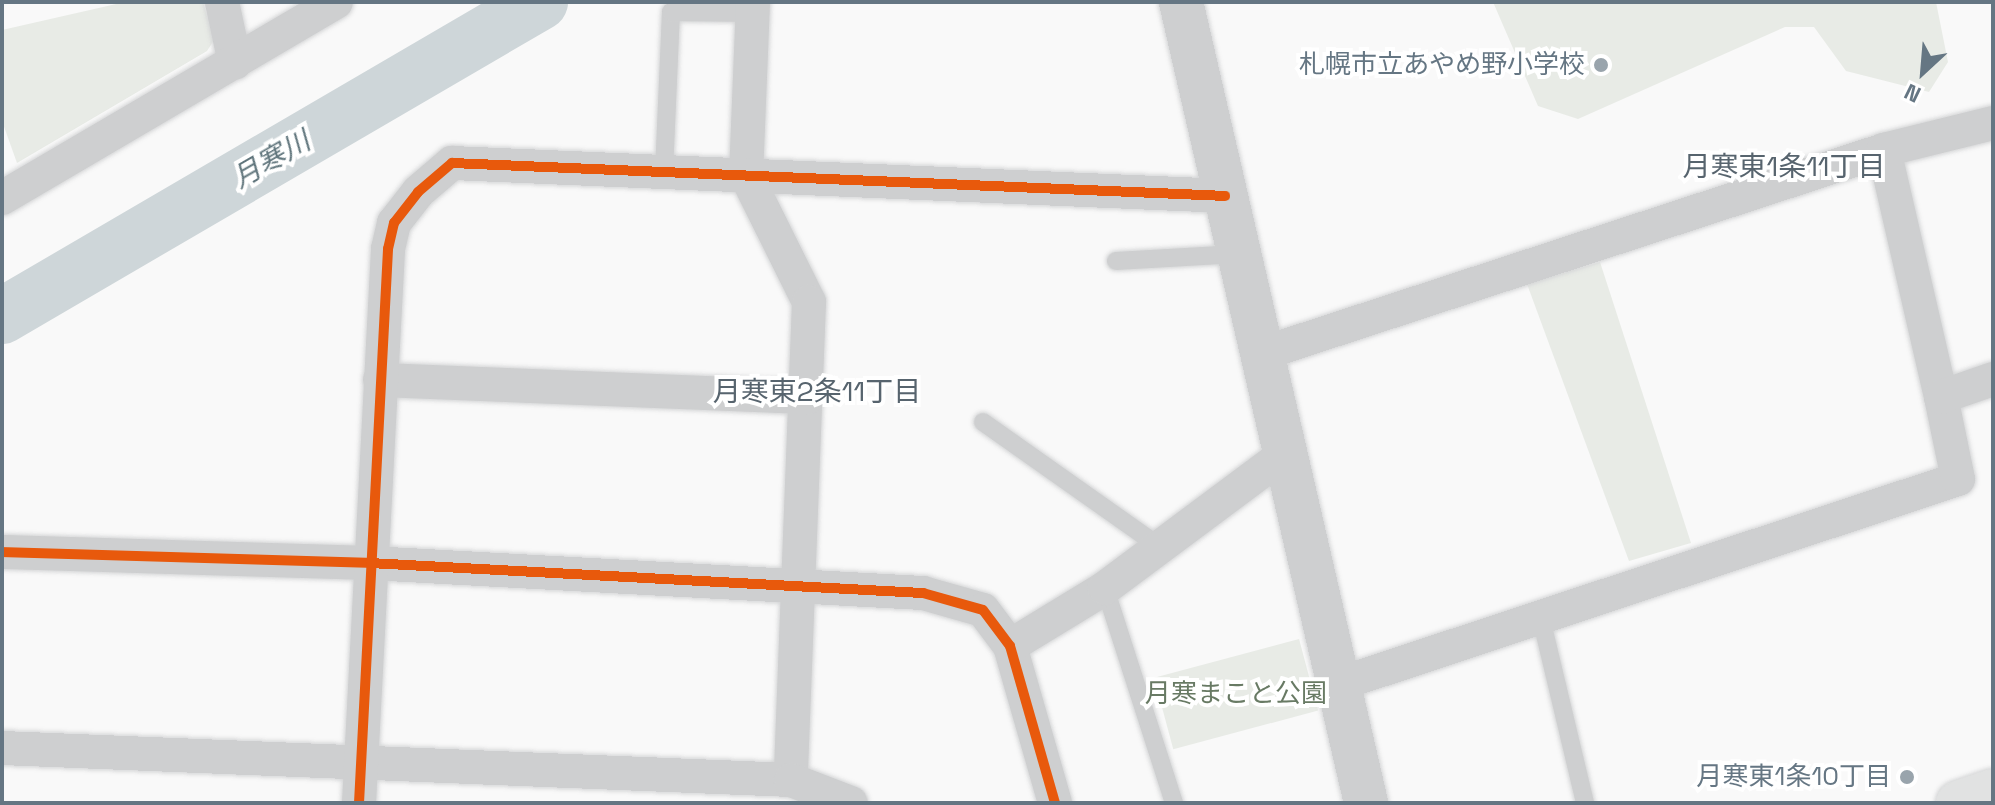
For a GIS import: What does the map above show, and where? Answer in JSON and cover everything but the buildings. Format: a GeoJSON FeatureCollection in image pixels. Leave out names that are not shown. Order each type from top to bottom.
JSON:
{"type":"FeatureCollection","features":[{"type":"Feature","properties":{"kind":"main road"},"geometry":{"type":"LineString","coordinates":[[1958,803],[1993,791]]}},
{"type":"Feature","properties":{"kind":"street"},"geometry":{"type":"LineString","coordinates":[[222,2],[235,63]]}},
{"type":"Feature","properties":{"kind":"street"},"geometry":{"type":"LineString","coordinates":[[2,198],[336,2]]}},
{"type":"Feature","properties":{"kind":"street"},"geometry":{"type":"LineString","coordinates":[[1181,2],[1366,803]]}},
{"type":"Feature","properties":{"kind":"street"},"geometry":{"type":"LineString","coordinates":[[753,7],[746,175],[809,302],[791,780]]}},
{"type":"Feature","properties":{"kind":"street"},"geometry":{"type":"LineString","coordinates":[[1261,354],[1884,150],[1993,123]]}},
{"type":"Feature","properties":{"kind":"street"},"geometry":{"type":"LineString","coordinates":[[1339,684],[1958,479],[1884,150]]}},
{"type":"Feature","properties":{"kind":"street"},"geometry":{"type":"LineString","coordinates":[[359,803],[380,380],[394,223],[418,192],[452,163],[1225,196]]}},
{"type":"Feature","properties":{"kind":"street"},"geometry":{"type":"LineString","coordinates":[[1941,397],[1993,379]]}},
{"type":"Feature","properties":{"kind":"street"},"geometry":{"type":"LineString","coordinates":[[380,380],[807,397]]}},
{"type":"Feature","properties":{"kind":"street"},"geometry":{"type":"LineString","coordinates":[[1010,646],[1105,588],[1285,454]]}},
{"type":"Feature","properties":{"kind":"street"},"geometry":{"type":"LineString","coordinates":[[2,552],[370,563],[923,593],[983,610],[1010,646],[1055,803]]}},
{"type":"Feature","properties":{"kind":"street"},"geometry":{"type":"LineString","coordinates":[[2,748],[791,780],[851,803]]}},
{"type":"Feature","properties":{"kind":"lane"},"geometry":{"type":"LineString","coordinates":[[664,172],[671,12],[753,7]]}},
{"type":"Feature","properties":{"kind":"lane"},"geometry":{"type":"LineString","coordinates":[[1116,261],[1238,254]]}},
{"type":"Feature","properties":{"kind":"lane"},"geometry":{"type":"LineString","coordinates":[[983,422],[1160,547]]}},
{"type":"Feature","properties":{"kind":"lane"},"geometry":{"type":"LineString","coordinates":[[1105,588],[1174,803]]}},
{"type":"Feature","properties":{"kind":"lane"},"geometry":{"type":"LineString","coordinates":[[1541,618],[1585,803]]}},
{"type":"Feature","properties":{"kind":"green space"},"geometry":{"type":"Polygon","coordinates":[[[125,2],[203,2],[214,40],[207,51],[17,163],[2,121],[2,30],[125,2]]]}},
{"type":"Feature","properties":{"kind":"green space"},"geometry":{"type":"Polygon","coordinates":[[[1493,2],[1936,2],[1948,62],[1929,92],[1846,71],[1814,27],[1785,27],[1578,119],[1538,106],[1493,2]]]}},
{"type":"Feature","properties":{"kind":"green space"},"geometry":{"type":"Polygon","coordinates":[[[1600,262],[1691,543],[1629,561],[1527,284],[1600,262]]]}},
{"type":"Feature","properties":{"kind":"green space","name":"月寒まこと公園"},"geometry":{"type":"Polygon","coordinates":[[[1299,639],[1318,710],[1173,749],[1154,678],[1299,639]]]}},
{"type":"Feature","properties":{"kind":"waterway","name":"月寒川"},"geometry":{"type":"LineString","coordinates":[[2,316],[540,2]]}},
{"type":"Feature","properties":{"kind":"cycle path"},"geometry":{"type":"LineString","coordinates":[[359,803],[388,249],[394,223],[418,192],[452,163],[1225,196]]}},
{"type":"Feature","properties":{"kind":"cycle path"},"geometry":{"type":"LineString","coordinates":[[2,552],[370,563],[923,593],[983,610],[1010,646],[1055,803]]}},
{"type":"Feature","properties":{"kind":"place","name":"札幌市立あやめ野小学校"},"geometry":{"type":"Point","coordinates":[1601,65]}},
{"type":"Feature","properties":{"kind":"place","name":"月寒東1条10丁目"},"geometry":{"type":"Point","coordinates":[1907,777]}},
{"type":"Feature","properties":{"kind":"district","name":"月寒東1条11丁目"},"geometry":{"type":"Point","coordinates":[1784,166]}},
{"type":"Feature","properties":{"kind":"district","name":"月寒東2条11丁目"},"geometry":{"type":"Point","coordinates":[817,391]}}]}
